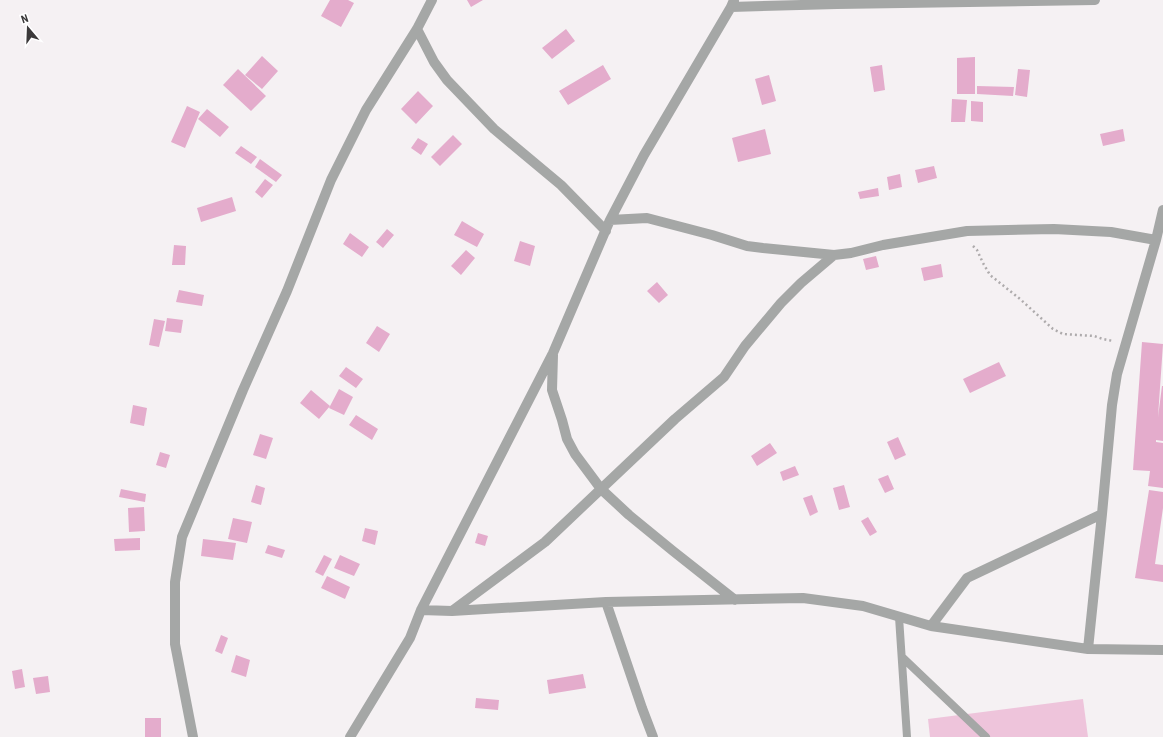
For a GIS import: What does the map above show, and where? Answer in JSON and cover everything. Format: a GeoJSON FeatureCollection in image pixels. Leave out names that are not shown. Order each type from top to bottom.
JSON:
{"type":"FeatureCollection","features":[{"type":"Feature","properties":{"kind":"street"},"geometry":{"type":"LineString","coordinates":[[193,737],[175,644],[175,582],[182,537],[243,390],[287,291],[331,180],[366,110],[417,29],[432,0]]}},
{"type":"Feature","properties":{"kind":"street"},"geometry":{"type":"LineString","coordinates":[[350,737],[410,638],[421,610],[553,353],[610,220],[644,155],[732,4],[1095,0]]}},
{"type":"Feature","properties":{"kind":"street"},"geometry":{"type":"LineString","coordinates":[[417,29],[434,62],[447,80],[494,129],[560,185],[606,230]]}},
{"type":"Feature","properties":{"kind":"street"},"geometry":{"type":"LineString","coordinates":[[1088,649],[1112,405],[1117,374],[1156,240],[1163,210]]}},
{"type":"Feature","properties":{"kind":"street"},"geometry":{"type":"LineString","coordinates":[[610,220],[647,218],[747,246],[834,255],[962,231],[1054,228],[1111,232],[1156,240]]}},
{"type":"Feature","properties":{"kind":"street"},"geometry":{"type":"LineString","coordinates":[[452,611],[545,542],[675,419],[724,377],[745,346],[781,303],[801,282],[834,255]]}},
{"type":"Feature","properties":{"kind":"street"},"geometry":{"type":"LineString","coordinates":[[553,353],[552,390],[567,439],[575,454],[601,489],[629,515],[735,600]]}},
{"type":"Feature","properties":{"kind":"street"},"geometry":{"type":"LineString","coordinates":[[931,626],[967,578],[1102,514]]}},
{"type":"Feature","properties":{"kind":"street"},"geometry":{"type":"LineString","coordinates":[[421,610],[452,611],[606,602],[802,598],[863,606],[931,626],[1088,649],[1163,650]]}},
{"type":"Feature","properties":{"kind":"street"},"geometry":{"type":"LineString","coordinates":[[606,602],[653,737]]}},
{"type":"Feature","properties":{"kind":"lane"},"geometry":{"type":"LineString","coordinates":[[899,617],[907,737]]}},
{"type":"Feature","properties":{"kind":"lane"},"geometry":{"type":"LineString","coordinates":[[902,657],[986,737]]}},
{"type":"Feature","properties":{"kind":"path"},"geometry":{"type":"LineString","coordinates":[[962,231],[977,250],[982,263],[990,275],[1020,299],[1053,329],[1063,334],[1094,336],[1126,343]]}},
{"type":"Feature","properties":{"kind":"shaded area"},"geometry":{"type":"Polygon","coordinates":[[[1083,699],[1088,737],[930,737],[928,719],[1083,699]]]}},
{"type":"Feature","properties":{"kind":"building"},"geometry":{"type":"Polygon","coordinates":[[[330,0],[348,0],[354,3],[341,27],[321,16],[330,0]]]}},
{"type":"Feature","properties":{"kind":"building"},"geometry":{"type":"Polygon","coordinates":[[[467,0],[483,0],[471,7],[467,0]]]}},
{"type":"Feature","properties":{"kind":"building"},"geometry":{"type":"Polygon","coordinates":[[[566,29],[575,41],[552,59],[542,48],[566,29]]]}},
{"type":"Feature","properties":{"kind":"building"},"geometry":{"type":"Polygon","coordinates":[[[262,56],[278,71],[262,89],[245,75],[262,56]]]}},
{"type":"Feature","properties":{"kind":"building"},"geometry":{"type":"Polygon","coordinates":[[[975,57],[975,94],[957,94],[957,58],[975,57]]]}},
{"type":"Feature","properties":{"kind":"building"},"geometry":{"type":"Polygon","coordinates":[[[603,65],[611,79],[568,105],[559,91],[603,65]]]}},
{"type":"Feature","properties":{"kind":"building"},"geometry":{"type":"Polygon","coordinates":[[[882,65],[885,90],[874,92],[870,67],[882,65]]]}},
{"type":"Feature","properties":{"kind":"building"},"geometry":{"type":"Polygon","coordinates":[[[238,69],[266,96],[251,111],[223,85],[238,69]]]}},
{"type":"Feature","properties":{"kind":"building"},"geometry":{"type":"Polygon","coordinates":[[[1018,69],[1030,70],[1027,97],[1015,95],[1018,69]]]}},
{"type":"Feature","properties":{"kind":"building"},"geometry":{"type":"Polygon","coordinates":[[[769,75],[776,101],[762,105],[755,79],[769,75]]]}},
{"type":"Feature","properties":{"kind":"building"},"geometry":{"type":"Polygon","coordinates":[[[977,86],[1014,87],[1013,96],[977,94],[977,86]]]}},
{"type":"Feature","properties":{"kind":"building"},"geometry":{"type":"Polygon","coordinates":[[[418,91],[433,106],[416,124],[401,109],[418,91]]]}},
{"type":"Feature","properties":{"kind":"building"},"geometry":{"type":"Polygon","coordinates":[[[952,99],[967,100],[965,122],[951,122],[952,99]]]}},
{"type":"Feature","properties":{"kind":"building"},"geometry":{"type":"Polygon","coordinates":[[[971,101],[983,102],[983,122],[971,121],[971,101]]]}},
{"type":"Feature","properties":{"kind":"building"},"geometry":{"type":"Polygon","coordinates":[[[187,106],[200,112],[185,148],[171,142],[187,106]]]}},
{"type":"Feature","properties":{"kind":"building"},"geometry":{"type":"Polygon","coordinates":[[[207,109],[229,127],[220,137],[198,119],[207,109]]]}},
{"type":"Feature","properties":{"kind":"building"},"geometry":{"type":"Polygon","coordinates":[[[765,129],[771,154],[738,162],[732,138],[765,129]]]}},
{"type":"Feature","properties":{"kind":"building"},"geometry":{"type":"Polygon","coordinates":[[[1123,129],[1125,141],[1103,146],[1100,134],[1123,129]]]}},
{"type":"Feature","properties":{"kind":"building"},"geometry":{"type":"Polygon","coordinates":[[[453,135],[462,144],[440,166],[431,157],[453,135]]]}},
{"type":"Feature","properties":{"kind":"building"},"geometry":{"type":"Polygon","coordinates":[[[418,138],[428,144],[421,155],[411,148],[418,138]]]}},
{"type":"Feature","properties":{"kind":"building"},"geometry":{"type":"Polygon","coordinates":[[[241,146],[257,157],[251,164],[235,153],[241,146]]]}},
{"type":"Feature","properties":{"kind":"building"},"geometry":{"type":"Polygon","coordinates":[[[260,159],[282,175],[276,182],[255,167],[260,159]]]}},
{"type":"Feature","properties":{"kind":"building"},"geometry":{"type":"Polygon","coordinates":[[[934,166],[937,178],[918,183],[915,170],[934,166]]]}},
{"type":"Feature","properties":{"kind":"building"},"geometry":{"type":"Polygon","coordinates":[[[900,174],[902,187],[889,190],[887,177],[900,174]]]}},
{"type":"Feature","properties":{"kind":"building"},"geometry":{"type":"Polygon","coordinates":[[[265,179],[273,185],[262,198],[255,192],[265,179]]]}},
{"type":"Feature","properties":{"kind":"building"},"geometry":{"type":"Polygon","coordinates":[[[878,188],[879,196],[860,199],[858,192],[878,188]]]}},
{"type":"Feature","properties":{"kind":"building"},"geometry":{"type":"Polygon","coordinates":[[[232,197],[236,211],[201,222],[197,208],[232,197]]]}},
{"type":"Feature","properties":{"kind":"building"},"geometry":{"type":"Polygon","coordinates":[[[462,221],[484,234],[477,247],[454,235],[462,221]]]}},
{"type":"Feature","properties":{"kind":"building"},"geometry":{"type":"Polygon","coordinates":[[[387,229],[394,235],[383,248],[376,242],[387,229]]]}},
{"type":"Feature","properties":{"kind":"building"},"geometry":{"type":"Polygon","coordinates":[[[350,233],[369,247],[362,257],[343,244],[350,233]]]}},
{"type":"Feature","properties":{"kind":"building"},"geometry":{"type":"Polygon","coordinates":[[[520,241],[535,246],[530,266],[514,261],[520,241]]]}},
{"type":"Feature","properties":{"kind":"building"},"geometry":{"type":"Polygon","coordinates":[[[174,245],[186,246],[185,265],[172,265],[174,245]]]}},
{"type":"Feature","properties":{"kind":"building"},"geometry":{"type":"Polygon","coordinates":[[[466,250],[475,258],[461,275],[451,266],[466,250]]]}},
{"type":"Feature","properties":{"kind":"building"},"geometry":{"type":"Polygon","coordinates":[[[876,256],[879,267],[866,270],[863,259],[876,256]]]}},
{"type":"Feature","properties":{"kind":"building"},"geometry":{"type":"Polygon","coordinates":[[[941,264],[943,277],[924,281],[921,268],[941,264]]]}},
{"type":"Feature","properties":{"kind":"building"},"geometry":{"type":"Polygon","coordinates":[[[657,282],[668,295],[659,303],[647,291],[657,282]]]}},
{"type":"Feature","properties":{"kind":"building"},"geometry":{"type":"Polygon","coordinates":[[[179,290],[204,295],[202,306],[176,302],[179,290]]]}},
{"type":"Feature","properties":{"kind":"building"},"geometry":{"type":"Polygon","coordinates":[[[167,318],[183,320],[181,333],[165,331],[167,318]]]}},
{"type":"Feature","properties":{"kind":"building"},"geometry":{"type":"Polygon","coordinates":[[[154,319],[165,321],[159,347],[149,345],[154,319]]]}},
{"type":"Feature","properties":{"kind":"building"},"geometry":{"type":"Polygon","coordinates":[[[377,326],[390,334],[379,352],[366,343],[377,326]]]}},
{"type":"Feature","properties":{"kind":"building"},"geometry":{"type":"Polygon","coordinates":[[[1142,342],[1163,344],[1158,417],[1163,386],[1163,441],[1156,440],[1156,442],[1163,443],[1163,488],[1148,486],[1150,471],[1133,470],[1142,342]]]}},
{"type":"Feature","properties":{"kind":"building"},"geometry":{"type":"Polygon","coordinates":[[[999,362],[1006,376],[970,393],[963,379],[999,362]]]}},
{"type":"Feature","properties":{"kind":"building"},"geometry":{"type":"Polygon","coordinates":[[[346,367],[363,379],[356,388],[339,376],[346,367]]]}},
{"type":"Feature","properties":{"kind":"building"},"geometry":{"type":"Polygon","coordinates":[[[339,389],[353,397],[344,415],[329,408],[339,389]]]}},
{"type":"Feature","properties":{"kind":"building"},"geometry":{"type":"Polygon","coordinates":[[[311,390],[330,406],[319,419],[300,403],[311,390]]]}},
{"type":"Feature","properties":{"kind":"building"},"geometry":{"type":"Polygon","coordinates":[[[133,405],[147,408],[144,426],[130,423],[133,405]]]}},
{"type":"Feature","properties":{"kind":"building"},"geometry":{"type":"Polygon","coordinates":[[[356,415],[378,429],[372,440],[349,425],[356,415]]]}},
{"type":"Feature","properties":{"kind":"building"},"geometry":{"type":"Polygon","coordinates":[[[260,434],[273,438],[266,459],[253,455],[260,434]]]}},
{"type":"Feature","properties":{"kind":"building"},"geometry":{"type":"Polygon","coordinates":[[[898,437],[906,455],[895,460],[887,442],[898,437]]]}},
{"type":"Feature","properties":{"kind":"building"},"geometry":{"type":"Polygon","coordinates":[[[770,443],[777,453],[757,466],[751,456],[770,443]]]}},
{"type":"Feature","properties":{"kind":"building"},"geometry":{"type":"Polygon","coordinates":[[[160,452],[170,455],[166,468],[156,465],[160,452]]]}},
{"type":"Feature","properties":{"kind":"building"},"geometry":{"type":"Polygon","coordinates":[[[795,466],[799,475],[783,481],[780,472],[795,466]]]}},
{"type":"Feature","properties":{"kind":"building"},"geometry":{"type":"Polygon","coordinates":[[[888,475],[894,489],[885,493],[878,479],[888,475]]]}},
{"type":"Feature","properties":{"kind":"building"},"geometry":{"type":"Polygon","coordinates":[[[256,485],[265,488],[261,505],[251,502],[256,485]]]}},
{"type":"Feature","properties":{"kind":"building"},"geometry":{"type":"Polygon","coordinates":[[[844,485],[850,507],[839,510],[833,488],[844,485]]]}},
{"type":"Feature","properties":{"kind":"building"},"geometry":{"type":"Polygon","coordinates":[[[121,489],[146,494],[145,502],[119,497],[121,489]]]}},
{"type":"Feature","properties":{"kind":"building"},"geometry":{"type":"Polygon","coordinates":[[[1149,490],[1163,492],[1163,508],[1155,564],[1163,565],[1163,582],[1135,578],[1149,490]]]}},
{"type":"Feature","properties":{"kind":"building"},"geometry":{"type":"Polygon","coordinates":[[[812,495],[818,512],[810,516],[803,498],[812,495]]]}},
{"type":"Feature","properties":{"kind":"building"},"geometry":{"type":"Polygon","coordinates":[[[144,507],[145,531],[129,532],[128,508],[144,507]]]}},
{"type":"Feature","properties":{"kind":"building"},"geometry":{"type":"Polygon","coordinates":[[[868,517],[877,532],[870,536],[861,521],[868,517]]]}},
{"type":"Feature","properties":{"kind":"building"},"geometry":{"type":"Polygon","coordinates":[[[233,518],[252,522],[247,543],[228,539],[233,518]]]}},
{"type":"Feature","properties":{"kind":"building"},"geometry":{"type":"Polygon","coordinates":[[[365,528],[378,531],[375,545],[362,541],[365,528]]]}},
{"type":"Feature","properties":{"kind":"building"},"geometry":{"type":"Polygon","coordinates":[[[478,533],[488,536],[485,546],[475,543],[478,533]]]}},
{"type":"Feature","properties":{"kind":"building"},"geometry":{"type":"Polygon","coordinates":[[[140,538],[140,550],[115,551],[114,539],[140,538]]]}},
{"type":"Feature","properties":{"kind":"building"},"geometry":{"type":"Polygon","coordinates":[[[203,539],[236,543],[233,560],[201,556],[203,539]]]}},
{"type":"Feature","properties":{"kind":"building"},"geometry":{"type":"Polygon","coordinates":[[[268,545],[285,550],[282,558],[265,553],[268,545]]]}},
{"type":"Feature","properties":{"kind":"building"},"geometry":{"type":"Polygon","coordinates":[[[324,555],[332,559],[323,576],[315,572],[324,555]]]}},
{"type":"Feature","properties":{"kind":"building"},"geometry":{"type":"Polygon","coordinates":[[[340,555],[360,564],[354,576],[334,568],[340,555]]]}},
{"type":"Feature","properties":{"kind":"building"},"geometry":{"type":"Polygon","coordinates":[[[327,576],[350,587],[345,599],[321,588],[327,576]]]}},
{"type":"Feature","properties":{"kind":"building"},"geometry":{"type":"Polygon","coordinates":[[[221,635],[228,638],[222,654],[215,651],[221,635]]]}},
{"type":"Feature","properties":{"kind":"building"},"geometry":{"type":"Polygon","coordinates":[[[236,655],[250,660],[246,677],[231,672],[236,655]]]}},
{"type":"Feature","properties":{"kind":"building"},"geometry":{"type":"Polygon","coordinates":[[[22,669],[25,687],[15,689],[12,671],[22,669]]]}},
{"type":"Feature","properties":{"kind":"building"},"geometry":{"type":"Polygon","coordinates":[[[583,674],[586,688],[549,694],[547,680],[583,674]]]}},
{"type":"Feature","properties":{"kind":"building"},"geometry":{"type":"Polygon","coordinates":[[[48,676],[50,692],[36,694],[33,678],[48,676]]]}},
{"type":"Feature","properties":{"kind":"building"},"geometry":{"type":"Polygon","coordinates":[[[476,698],[499,700],[498,710],[475,708],[476,698]]]}},
{"type":"Feature","properties":{"kind":"building"},"geometry":{"type":"Polygon","coordinates":[[[145,718],[161,718],[161,737],[145,737],[145,718]]]}}]}
